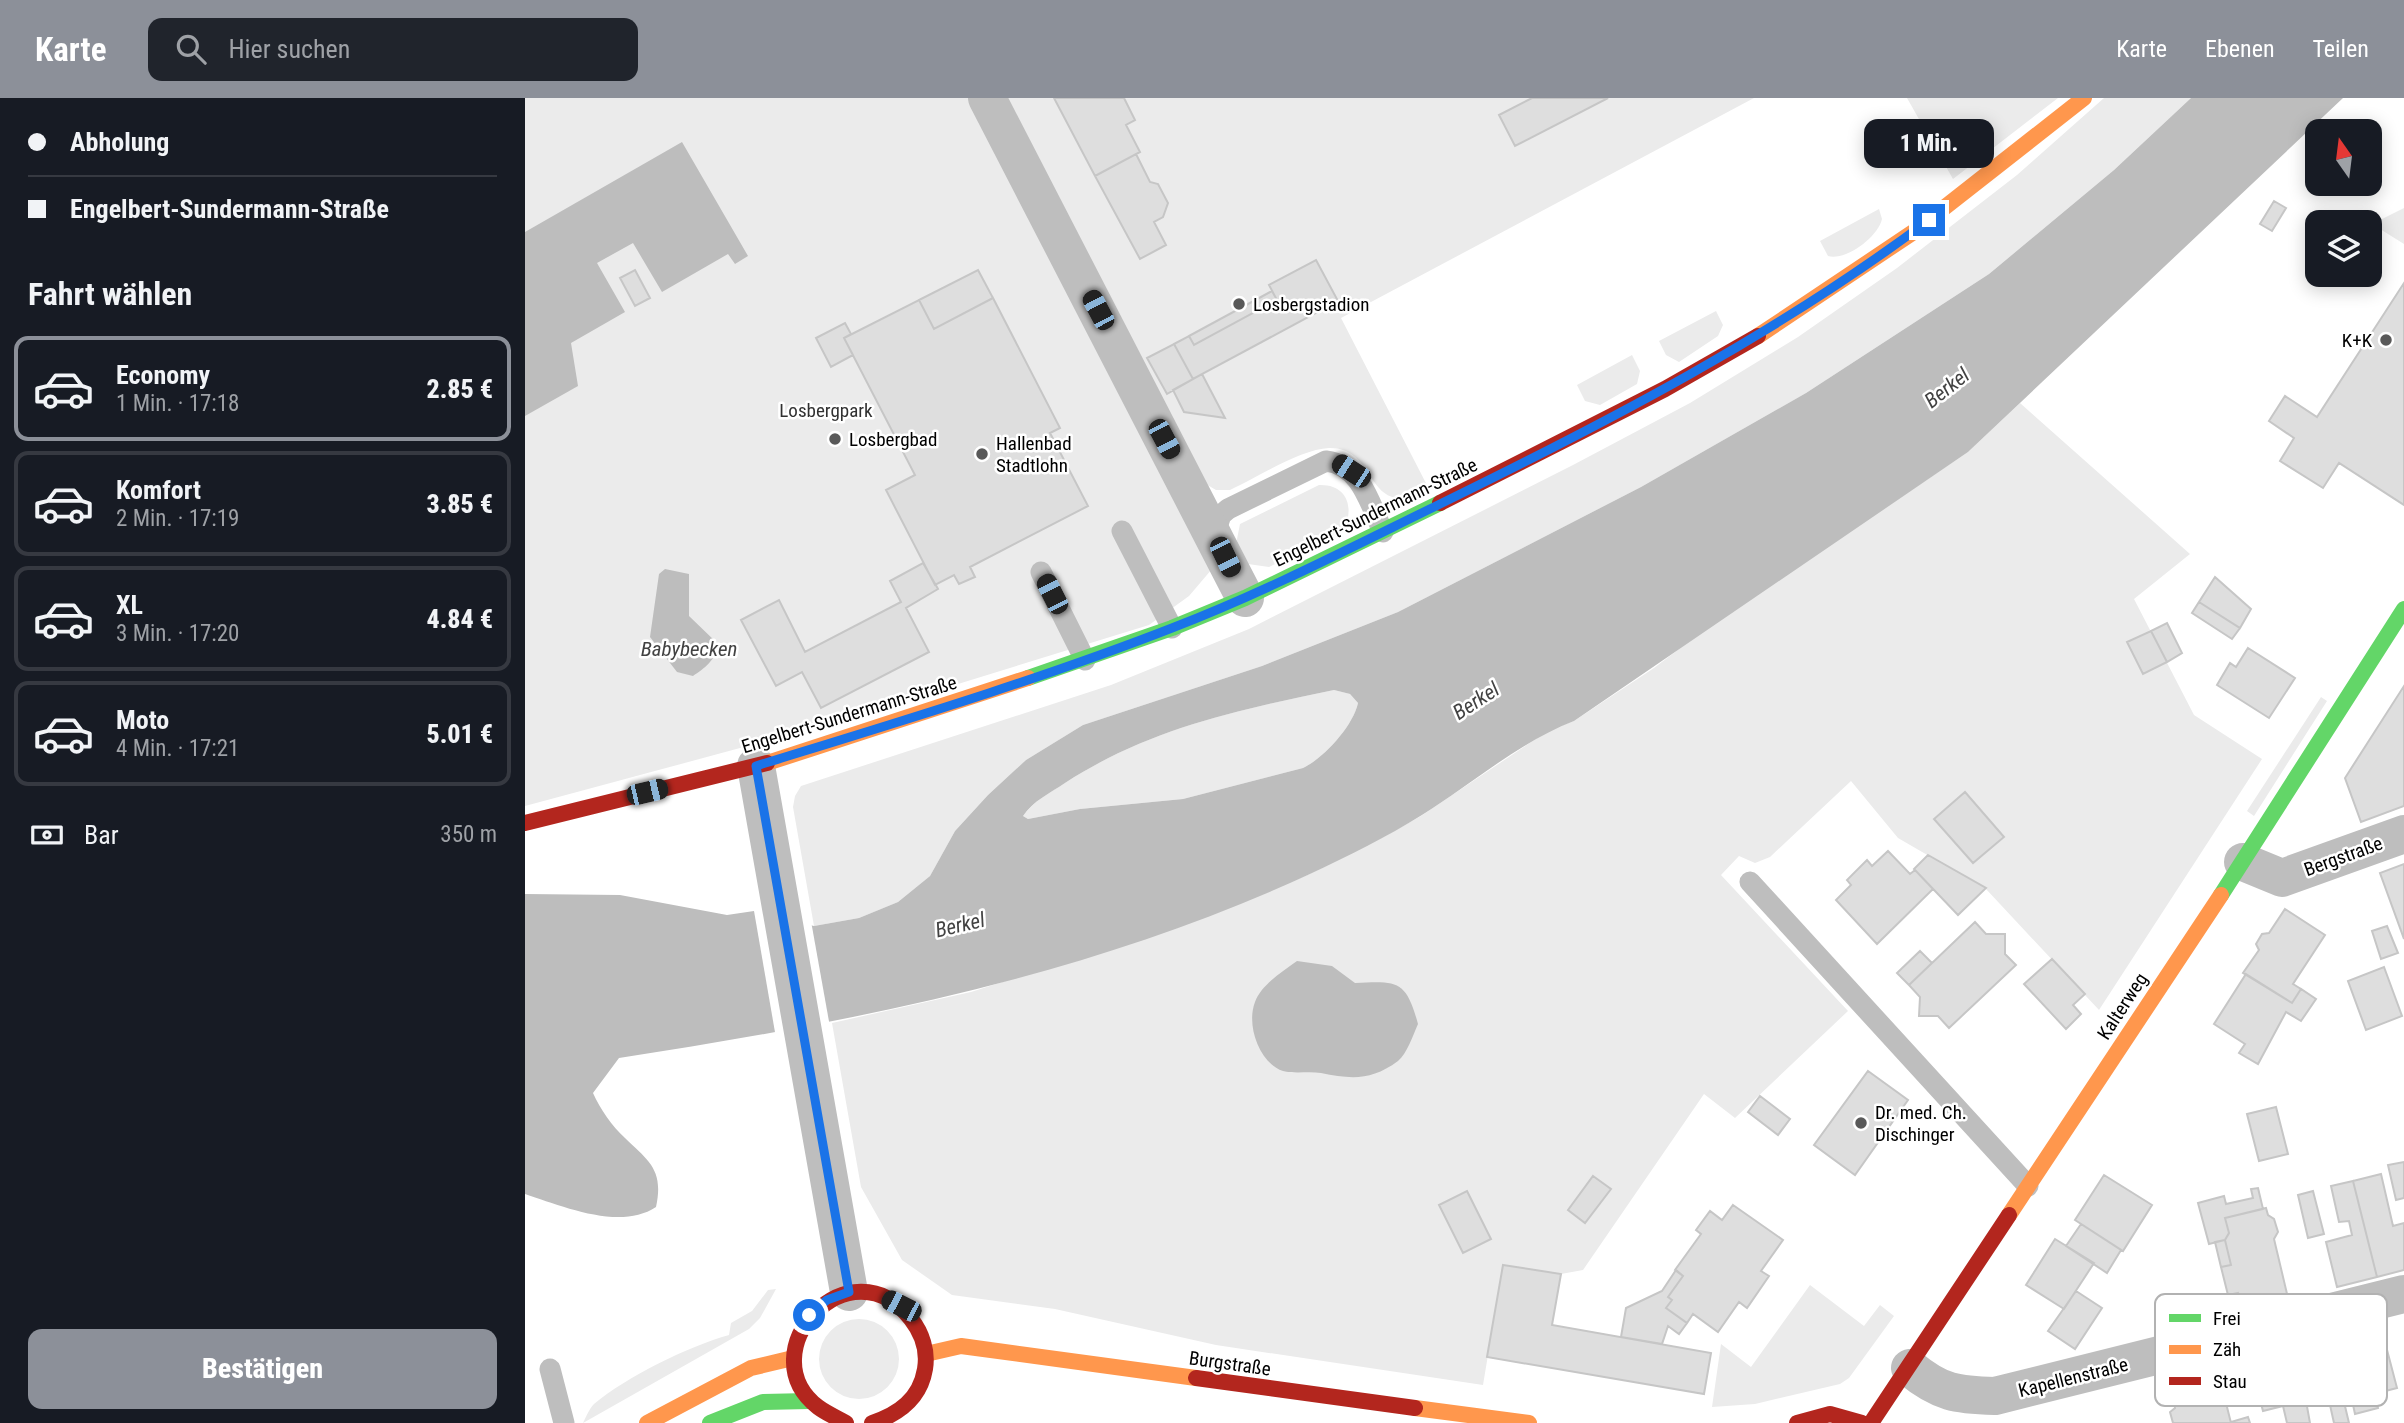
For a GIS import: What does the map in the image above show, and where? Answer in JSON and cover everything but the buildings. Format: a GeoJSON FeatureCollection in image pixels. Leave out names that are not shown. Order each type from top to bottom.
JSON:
{"type":"FeatureCollection","features":[{"type":"Feature","properties":{"kind":"street"},"geometry":{"type":"LineString","coordinates":[[986,98],[1245,598]]}},
{"type":"Feature","properties":{"kind":"street","name":"Engelbert-Sundermann-Straße"},"geometry":{"type":"LineString","coordinates":[[525,823],[756,766],[1085,660],[1245,598],[1583,432],[1751,340],[1912,233],[2084,98]]}},
{"type":"Feature","properties":{"kind":"street","name":"Kalterweg"},"geometry":{"type":"LineString","coordinates":[[1871,1423],[1910,1368],[2242,862],[2404,609]]}},
{"type":"Feature","properties":{"kind":"street"},"geometry":{"type":"LineString","coordinates":[[756,766],[812,1070],[849,1292]]}},
{"type":"Feature","properties":{"kind":"street","name":"Bergstraße"},"geometry":{"type":"LineString","coordinates":[[2242,862],[2282,878],[2404,834]]}},
{"type":"Feature","properties":{"kind":"street"},"geometry":{"type":"LineString","coordinates":[[846,1423],[826,1416],[809,1401],[797,1381],[793,1358],[797,1335],[809,1315],[827,1300],[849,1292],[877,1294],[901,1306],[919,1327],[926,1354],[924,1378],[912,1400],[893,1416],[872,1423]]}},
{"type":"Feature","properties":{"kind":"street","name":"Kapellenstraße"},"geometry":{"type":"LineString","coordinates":[[2387,1298],[2404,1294]]}},
{"type":"Feature","properties":{"kind":"street","name":"Burgstraße"},"geometry":{"type":"LineString","coordinates":[[926,1354],[961,1346],[1529,1423]]}},
{"type":"Feature","properties":{"kind":"street","name":"Kapellenstraße"},"geometry":{"type":"LineString","coordinates":[[1910,1368],[1932,1386],[1956,1395],[1995,1396],[2155,1356]]}},
{"type":"Feature","properties":{"kind":"street"},"geometry":{"type":"LineString","coordinates":[[647,1423],[751,1368],[793,1358]]}},
{"type":"Feature","properties":{"kind":"street"},"geometry":{"type":"LineString","coordinates":[[710,1423],[763,1402],[809,1401]]}},
{"type":"Feature","properties":{"kind":"street"},"geometry":{"type":"LineString","coordinates":[[1797,1423],[1820,1414],[1837,1414],[1861,1423]]}},
{"type":"Feature","properties":{"kind":"lane"},"geometry":{"type":"LineString","coordinates":[[1215,536],[1221,515],[1228,509],[1326,461],[1338,462],[1351,471],[1361,485],[1383,532]]}},
{"type":"Feature","properties":{"kind":"lane"},"geometry":{"type":"LineString","coordinates":[[1122,531],[1172,628]]}},
{"type":"Feature","properties":{"kind":"lane"},"geometry":{"type":"LineString","coordinates":[[1041,572],[1085,660]]}},
{"type":"Feature","properties":{"kind":"lane"},"geometry":{"type":"LineString","coordinates":[[1750,882],[2028,1186]]}},
{"type":"Feature","properties":{"kind":"lane"},"geometry":{"type":"LineString","coordinates":[[550,1369],[564,1423]]}},
{"type":"Feature","properties":{"kind":"green space","name":"Losbergbad"},"geometry":{"type":"Polygon","coordinates":[[[525,98],[1754,98],[1341,318],[1430,491],[1408,498],[1393,497],[1382,491],[1357,459],[1345,451],[1329,448],[1305,453],[1230,490],[1216,490],[1204,483],[1212,569],[1189,596],[1149,625],[822,726],[525,806],[525,98]]]}},
{"type":"Feature","properties":{"kind":"green space"},"geometry":{"type":"Polygon","coordinates":[[[1907,98],[2058,98],[1953,179],[1907,98]]]}},
{"type":"Feature","properties":{"kind":"green space"},"geometry":{"type":"Polygon","coordinates":[[[2104,98],[2191,98],[2114,170],[1989,274],[1806,393],[1641,487],[1398,612],[1262,666],[1083,725],[1026,760],[988,795],[955,831],[930,876],[898,902],[859,918],[814,926],[793,807],[801,786],[1111,685],[1249,629],[1573,465],[1690,403],[1798,337],[1897,268],[2017,175],[2104,98]]]}},
{"type":"Feature","properties":{"kind":"green space"},"geometry":{"type":"Polygon","coordinates":[[[2404,208],[2404,244],[2382,230],[2382,219],[2404,208]]]}},
{"type":"Feature","properties":{"kind":"green space"},"geometry":{"type":"Polygon","coordinates":[[[1879,209],[1882,219],[1868,240],[1843,255],[1828,256],[1820,241],[1879,209]]]}},
{"type":"Feature","properties":{"kind":"green space"},"geometry":{"type":"Polygon","coordinates":[[[1716,311],[1723,325],[1718,336],[1679,362],[1666,355],[1659,341],[1716,311]]]}},
{"type":"Feature","properties":{"kind":"green space"},"geometry":{"type":"Polygon","coordinates":[[[1632,355],[1640,371],[1637,384],[1600,405],[1585,401],[1577,385],[1632,355]]]}},
{"type":"Feature","properties":{"kind":"green space"},"geometry":{"type":"Polygon","coordinates":[[[2020,403],[2190,554],[2134,599],[2194,715],[2262,759],[2099,1010],[1986,889],[1898,838],[1851,781],[1770,857],[1755,863],[1739,856],[1721,875],[1848,1011],[1735,1118],[1704,1094],[1583,1270],[1561,1274],[1503,1265],[1483,1385],[1216,1345],[1055,1309],[952,1295],[902,1260],[861,1187],[832,1023],[971,992],[1193,921],[1310,874],[1385,836],[1421,816],[1549,730],[1574,721],[1654,668],[1708,627],[1968,452],[2020,403]]]}},
{"type":"Feature","properties":{"kind":"green space"},"geometry":{"type":"Polygon","coordinates":[[[1319,485],[1329,486],[1343,493],[1348,514],[1343,531],[1269,567],[1248,564],[1236,544],[1240,524],[1319,485]]]}},
{"type":"Feature","properties":{"kind":"green space"},"geometry":{"type":"Polygon","coordinates":[[[1334,690],[1350,694],[1358,703],[1355,712],[1337,740],[1320,757],[1303,768],[1183,799],[1080,809],[1028,819],[1023,816],[1042,798],[1096,764],[1161,735],[1263,705],[1334,690]]]}},
{"type":"Feature","properties":{"kind":"green space"},"geometry":{"type":"Polygon","coordinates":[[[2321,697],[2327,701],[2254,816],[2247,811],[2321,697]]]}},
{"type":"Feature","properties":{"kind":"green space"},"geometry":{"type":"Polygon","coordinates":[[[1810,1285],[1864,1326],[1880,1305],[1894,1316],[1849,1378],[1840,1384],[1755,1404],[1712,1407],[1721,1344],[1751,1367],[1810,1285]]]}},
{"type":"Feature","properties":{"kind":"green space"},"geometry":{"type":"Polygon","coordinates":[[[776,1289],[760,1318],[749,1329],[583,1423],[594,1404],[623,1383],[677,1355],[729,1335],[731,1323],[752,1311],[768,1290],[776,1289]]]}},
{"type":"Feature","properties":{"kind":"green space"},"geometry":{"type":"Polygon","coordinates":[[[851,1319],[867,1319],[888,1330],[899,1351],[899,1367],[888,1388],[867,1399],[851,1399],[837,1393],[825,1381],[819,1367],[819,1351],[825,1337],[837,1325],[851,1319]]]}},
{"type":"Feature","properties":{"kind":"water","name":"Berkel"},"geometry":{"type":"Polygon","coordinates":[[[2191,98],[2343,98],[2321,119],[2305,119],[2305,134],[1968,452],[1574,721],[1534,740],[1409,823],[1310,874],[1227,909],[1058,967],[883,1011],[619,1058],[593,1093],[611,1123],[653,1167],[658,1184],[656,1207],[642,1214],[608,1217],[573,1210],[525,1194],[525,894],[620,895],[727,915],[754,911],[814,926],[859,918],[898,902],[930,876],[955,831],[988,795],[1026,760],[1083,725],[1262,666],[1398,612],[1641,487],[1806,393],[1989,274],[2114,170],[2191,98]],[[1334,690],[1229,714],[1161,735],[1096,764],[1042,798],[1023,816],[1028,819],[1080,809],[1183,799],[1303,768],[1328,749],[1344,731],[1358,703],[1350,694],[1334,690]]]}},
{"type":"Feature","properties":{"kind":"water"},"geometry":{"type":"Polygon","coordinates":[[[682,142],[748,256],[735,264],[728,254],[662,292],[633,243],[597,263],[625,312],[571,343],[578,386],[525,416],[525,232],[682,142]]]}},
{"type":"Feature","properties":{"kind":"water","name":"Babybecken"},"geometry":{"type":"Polygon","coordinates":[[[665,569],[689,574],[689,616],[716,642],[713,658],[693,676],[677,672],[650,637],[659,574],[665,569]]]}},
{"type":"Feature","properties":{"kind":"water"},"geometry":{"type":"Polygon","coordinates":[[[1297,961],[1332,966],[1355,983],[1391,983],[1404,991],[1418,1024],[1401,1058],[1388,1068],[1361,1077],[1283,1071],[1267,1060],[1254,1032],[1252,1021],[1255,1002],[1267,984],[1297,961]]]}},
{"type":"Feature","properties":{"kind":"pier"},"geometry":{"type":"Polygon","coordinates":[[[762,910],[811,921],[830,1027],[776,1038],[754,911],[762,910]]]}},
{"type":"Feature","properties":{"kind":"traffic: fast"},"geometry":{"type":"LineString","coordinates":[[1028,678],[1172,628],[1245,598],[1440,503]]}},
{"type":"Feature","properties":{"kind":"traffic: fast"},"geometry":{"type":"LineString","coordinates":[[2221,895],[2404,609]]}},
{"type":"Feature","properties":{"kind":"traffic: fast"},"geometry":{"type":"LineString","coordinates":[[710,1423],[763,1402],[809,1401]]}},
{"type":"Feature","properties":{"kind":"traffic: slow"},"geometry":{"type":"LineString","coordinates":[[1758,336],[1912,233],[2084,98]]}},
{"type":"Feature","properties":{"kind":"traffic: slow"},"geometry":{"type":"LineString","coordinates":[[767,763],[1028,678]]}},
{"type":"Feature","properties":{"kind":"traffic: slow"},"geometry":{"type":"LineString","coordinates":[[2009,1215],[2221,895]]}},
{"type":"Feature","properties":{"kind":"traffic: slow"},"geometry":{"type":"LineString","coordinates":[[926,1354],[961,1346],[1196,1378]]}},
{"type":"Feature","properties":{"kind":"traffic: slow"},"geometry":{"type":"LineString","coordinates":[[647,1423],[751,1368],[793,1358]]}},
{"type":"Feature","properties":{"kind":"traffic: slow"},"geometry":{"type":"LineString","coordinates":[[1415,1408],[1529,1423]]}},
{"type":"Feature","properties":{"kind":"traffic: jam"},"geometry":{"type":"LineString","coordinates":[[1440,503],[1665,389],[1758,336]]}},
{"type":"Feature","properties":{"kind":"traffic: jam"},"geometry":{"type":"LineString","coordinates":[[525,823],[767,763]]}},
{"type":"Feature","properties":{"kind":"traffic: jam"},"geometry":{"type":"LineString","coordinates":[[1871,1423],[2009,1215]]}},
{"type":"Feature","properties":{"kind":"traffic: jam"},"geometry":{"type":"LineString","coordinates":[[846,1423],[818,1407],[799,1384],[794,1359],[800,1334],[815,1313],[836,1298],[861,1292],[887,1298],[911,1319],[921,1336],[926,1356],[922,1380],[913,1397],[899,1410],[872,1423]]}},
{"type":"Feature","properties":{"kind":"traffic: jam"},"geometry":{"type":"LineString","coordinates":[[1196,1378],[1415,1408]]}},
{"type":"Feature","properties":{"kind":"traffic: jam"},"geometry":{"type":"LineString","coordinates":[[1797,1423],[1830,1414],[1862,1423]]}},
{"type":"Feature","properties":{"kind":"place","name":"Losbergstadion"},"geometry":{"type":"Point","coordinates":[1239,304]}},
{"type":"Feature","properties":{"kind":"place","name":"K+K"},"geometry":{"type":"Point","coordinates":[2386,340]}},
{"type":"Feature","properties":{"kind":"place","name":"Losbergbad"},"geometry":{"type":"Point","coordinates":[835,439]}},
{"type":"Feature","properties":{"kind":"place","name":"Hallenbad Stadtlohn"},"geometry":{"type":"Point","coordinates":[982,454]}},
{"type":"Feature","properties":{"kind":"place","name":"Dr. med. Ch. Dischinger"},"geometry":{"type":"Point","coordinates":[1861,1123]}},
{"type":"Feature","properties":{"kind":"route"},"geometry":{"type":"LineString","coordinates":[[809,1315],[827,1300],[849,1292],[812,1070],[756,766],[1085,660],[1245,598],[1499,475],[1665,389],[1751,340],[1929,220]]}},
{"type":"Feature","properties":{"kind":"park label","name":"Losbergpark"},"geometry":{"type":"Point","coordinates":[826,410]}}]}
